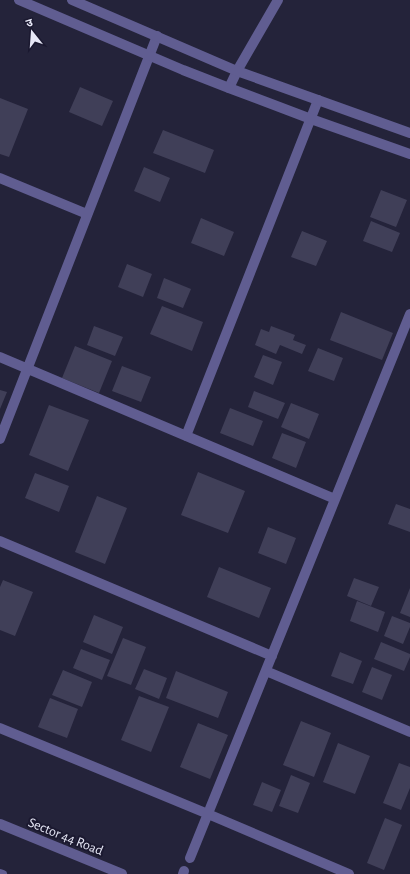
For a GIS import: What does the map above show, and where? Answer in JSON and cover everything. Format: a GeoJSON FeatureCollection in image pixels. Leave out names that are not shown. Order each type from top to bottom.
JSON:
{"type":"FeatureCollection","features":[{"type":"Feature","properties":{"kind":"street"},"geometry":{"type":"LineString","coordinates":[[18,0],[229,88],[410,154]]}},
{"type":"Feature","properties":{"kind":"street"},"geometry":{"type":"LineString","coordinates":[[72,0],[237,71],[410,132]]}},
{"type":"Feature","properties":{"kind":"street"},"geometry":{"type":"LineString","coordinates":[[229,88],[237,71],[278,0]]}},
{"type":"Feature","properties":{"kind":"street"},"geometry":{"type":"LineString","coordinates":[[0,439],[157,36]]}},
{"type":"Feature","properties":{"kind":"street"},"geometry":{"type":"LineString","coordinates":[[186,436],[318,100]]}},
{"type":"Feature","properties":{"kind":"street"},"geometry":{"type":"LineString","coordinates":[[0,178],[87,214]]}},
{"type":"Feature","properties":{"kind":"street"},"geometry":{"type":"LineString","coordinates":[[190,858],[410,314]]}},
{"type":"Feature","properties":{"kind":"street"},"geometry":{"type":"LineString","coordinates":[[0,357],[335,499]]}},
{"type":"Feature","properties":{"kind":"street"},"geometry":{"type":"LineString","coordinates":[[0,541],[272,656]]}},
{"type":"Feature","properties":{"kind":"street"},"geometry":{"type":"LineString","coordinates":[[266,671],[410,732]]}},
{"type":"Feature","properties":{"kind":"street"},"geometry":{"type":"LineString","coordinates":[[0,728],[349,874]]}},
{"type":"Feature","properties":{"kind":"street","name":"Sector 44 Road"},"geometry":{"type":"LineString","coordinates":[[0,824],[122,874]]}},
{"type":"Feature","properties":{"kind":"building"},"geometry":{"type":"Polygon","coordinates":[[[80,87],[113,101],[102,126],[69,112],[80,87]]]}},
{"type":"Feature","properties":{"kind":"building"},"geometry":{"type":"Polygon","coordinates":[[[0,98],[28,109],[9,157],[0,154],[0,98]]]}},
{"type":"Feature","properties":{"kind":"building"},"geometry":{"type":"Polygon","coordinates":[[[163,130],[214,150],[205,173],[153,153],[163,130]]]}},
{"type":"Feature","properties":{"kind":"building"},"geometry":{"type":"Polygon","coordinates":[[[144,167],[170,178],[160,202],[134,191],[144,167]]]}},
{"type":"Feature","properties":{"kind":"building"},"geometry":{"type":"Polygon","coordinates":[[[381,190],[407,200],[396,227],[370,217],[381,190]]]}},
{"type":"Feature","properties":{"kind":"building"},"geometry":{"type":"Polygon","coordinates":[[[201,218],[234,232],[224,256],[191,243],[201,218]]]}},
{"type":"Feature","properties":{"kind":"building"},"geometry":{"type":"Polygon","coordinates":[[[371,221],[400,233],[392,252],[363,241],[371,221]]]}},
{"type":"Feature","properties":{"kind":"building"},"geometry":{"type":"Polygon","coordinates":[[[302,231],[327,241],[316,266],[291,257],[302,231]]]}},
{"type":"Feature","properties":{"kind":"building"},"geometry":{"type":"Polygon","coordinates":[[[127,264],[152,274],[143,297],[118,287],[127,264]]]}},
{"type":"Feature","properties":{"kind":"building"},"geometry":{"type":"Polygon","coordinates":[[[164,278],[191,289],[183,308],[157,298],[164,278]]]}},
{"type":"Feature","properties":{"kind":"building"},"geometry":{"type":"Polygon","coordinates":[[[162,306],[203,322],[192,351],[150,334],[162,306]]]}},
{"type":"Feature","properties":{"kind":"building"},"geometry":{"type":"Polygon","coordinates":[[[341,312],[393,333],[382,360],[330,340],[341,312]]]}},
{"type":"Feature","properties":{"kind":"building"},"geometry":{"type":"Polygon","coordinates":[[[94,326],[123,337],[115,356],[87,345],[94,326]]]}},
{"type":"Feature","properties":{"kind":"building"},"geometry":{"type":"Polygon","coordinates":[[[271,326],[295,335],[293,340],[306,345],[302,354],[280,345],[276,354],[255,345],[261,329],[269,332],[271,326]]]}},
{"type":"Feature","properties":{"kind":"building"},"geometry":{"type":"Polygon","coordinates":[[[75,346],[112,361],[99,393],[62,378],[75,346]]]}},
{"type":"Feature","properties":{"kind":"building"},"geometry":{"type":"Polygon","coordinates":[[[318,348],[343,358],[334,381],[308,371],[318,348]]]}},
{"type":"Feature","properties":{"kind":"building"},"geometry":{"type":"Polygon","coordinates":[[[263,355],[282,362],[273,385],[254,377],[263,355]]]}},
{"type":"Feature","properties":{"kind":"building"},"geometry":{"type":"Polygon","coordinates":[[[122,366],[151,377],[141,402],[112,391],[122,366]]]}},
{"type":"Feature","properties":{"kind":"building"},"geometry":{"type":"Polygon","coordinates":[[[0,390],[7,392],[0,409],[0,390]]]}},
{"type":"Feature","properties":{"kind":"building"},"geometry":{"type":"Polygon","coordinates":[[[254,391],[285,403],[278,419],[248,407],[254,391]]]}},
{"type":"Feature","properties":{"kind":"building"},"geometry":{"type":"Polygon","coordinates":[[[291,403],[319,414],[309,439],[281,427],[291,403]]]}},
{"type":"Feature","properties":{"kind":"building"},"geometry":{"type":"Polygon","coordinates":[[[49,405],[89,420],[68,471],[29,455],[49,405]]]}},
{"type":"Feature","properties":{"kind":"building"},"geometry":{"type":"Polygon","coordinates":[[[230,408],[263,421],[253,446],[220,433],[230,408]]]}},
{"type":"Feature","properties":{"kind":"building"},"geometry":{"type":"Polygon","coordinates":[[[282,433],[306,442],[296,468],[272,458],[282,433]]]}},
{"type":"Feature","properties":{"kind":"building"},"geometry":{"type":"Polygon","coordinates":[[[198,472],[245,491],[228,533],[181,515],[198,472]]]}},
{"type":"Feature","properties":{"kind":"building"},"geometry":{"type":"Polygon","coordinates":[[[35,473],[69,486],[59,512],[25,498],[35,473]]]}},
{"type":"Feature","properties":{"kind":"building"},"geometry":{"type":"Polygon","coordinates":[[[97,496],[127,508],[105,564],[75,552],[97,496]]]}},
{"type":"Feature","properties":{"kind":"building"},"geometry":{"type":"Polygon","coordinates":[[[396,504],[410,509],[410,532],[388,524],[396,504]]]}},
{"type":"Feature","properties":{"kind":"building"},"geometry":{"type":"Polygon","coordinates":[[[268,527],[296,538],[286,564],[258,553],[268,527]]]}},
{"type":"Feature","properties":{"kind":"building"},"geometry":{"type":"Polygon","coordinates":[[[219,567],[271,588],[259,618],[207,597],[219,567]]]}},
{"type":"Feature","properties":{"kind":"building"},"geometry":{"type":"Polygon","coordinates":[[[354,578],[379,587],[371,606],[347,596],[354,578]]]}},
{"type":"Feature","properties":{"kind":"building"},"geometry":{"type":"Polygon","coordinates":[[[3,580],[33,592],[15,636],[0,630],[0,587],[3,580]]]}},
{"type":"Feature","properties":{"kind":"building"},"geometry":{"type":"Polygon","coordinates":[[[410,588],[410,617],[400,613],[410,588]]]}},
{"type":"Feature","properties":{"kind":"building"},"geometry":{"type":"Polygon","coordinates":[[[357,601],[385,612],[378,632],[350,621],[357,601]]]}},
{"type":"Feature","properties":{"kind":"building"},"geometry":{"type":"Polygon","coordinates":[[[94,615],[123,627],[112,654],[83,642],[94,615]]]}},
{"type":"Feature","properties":{"kind":"building"},"geometry":{"type":"Polygon","coordinates":[[[392,616],[410,623],[410,627],[403,644],[384,636],[392,616]]]}},
{"type":"Feature","properties":{"kind":"building"},"geometry":{"type":"Polygon","coordinates":[[[123,638],[146,647],[131,685],[107,676],[123,638]]]}},
{"type":"Feature","properties":{"kind":"building"},"geometry":{"type":"Polygon","coordinates":[[[381,642],[410,654],[404,671],[374,659],[381,642]]]}},
{"type":"Feature","properties":{"kind":"building"},"geometry":{"type":"Polygon","coordinates":[[[81,649],[110,660],[102,680],[73,668],[81,649]]]}},
{"type":"Feature","properties":{"kind":"building"},"geometry":{"type":"Polygon","coordinates":[[[340,652],[362,661],[353,684],[331,676],[340,652]]]}},
{"type":"Feature","properties":{"kind":"building"},"geometry":{"type":"Polygon","coordinates":[[[372,667],[392,675],[382,700],[362,692],[372,667]]]}},
{"type":"Feature","properties":{"kind":"building"},"geometry":{"type":"Polygon","coordinates":[[[144,669],[167,678],[159,699],[135,689],[144,669]]]}},
{"type":"Feature","properties":{"kind":"building"},"geometry":{"type":"Polygon","coordinates":[[[63,670],[92,682],[82,707],[52,695],[63,670]]]}},
{"type":"Feature","properties":{"kind":"building"},"geometry":{"type":"Polygon","coordinates":[[[176,671],[228,692],[218,718],[166,698],[176,671]]]}},
{"type":"Feature","properties":{"kind":"building"},"geometry":{"type":"Polygon","coordinates":[[[139,696],[169,707],[151,752],[121,740],[139,696]]]}},
{"type":"Feature","properties":{"kind":"building"},"geometry":{"type":"Polygon","coordinates":[[[50,698],[78,709],[67,738],[38,727],[50,698]]]}},
{"type":"Feature","properties":{"kind":"building"},"geometry":{"type":"Polygon","coordinates":[[[301,721],[331,733],[314,777],[283,765],[301,721]]]}},
{"type":"Feature","properties":{"kind":"building"},"geometry":{"type":"Polygon","coordinates":[[[198,723],[228,735],[210,779],[180,767],[198,723]]]}},
{"type":"Feature","properties":{"kind":"building"},"geometry":{"type":"Polygon","coordinates":[[[338,743],[370,756],[355,794],[323,782],[338,743]]]}},
{"type":"Feature","properties":{"kind":"building"},"geometry":{"type":"Polygon","coordinates":[[[399,763],[410,767],[410,788],[401,810],[383,803],[399,763]]]}},
{"type":"Feature","properties":{"kind":"building"},"geometry":{"type":"Polygon","coordinates":[[[291,775],[310,783],[298,813],[279,806],[291,775]]]}},
{"type":"Feature","properties":{"kind":"building"},"geometry":{"type":"Polygon","coordinates":[[[262,782],[281,790],[272,812],[253,805],[262,782]]]}},
{"type":"Feature","properties":{"kind":"building"},"geometry":{"type":"Polygon","coordinates":[[[385,818],[402,825],[384,870],[367,863],[385,818]]]}}]}
